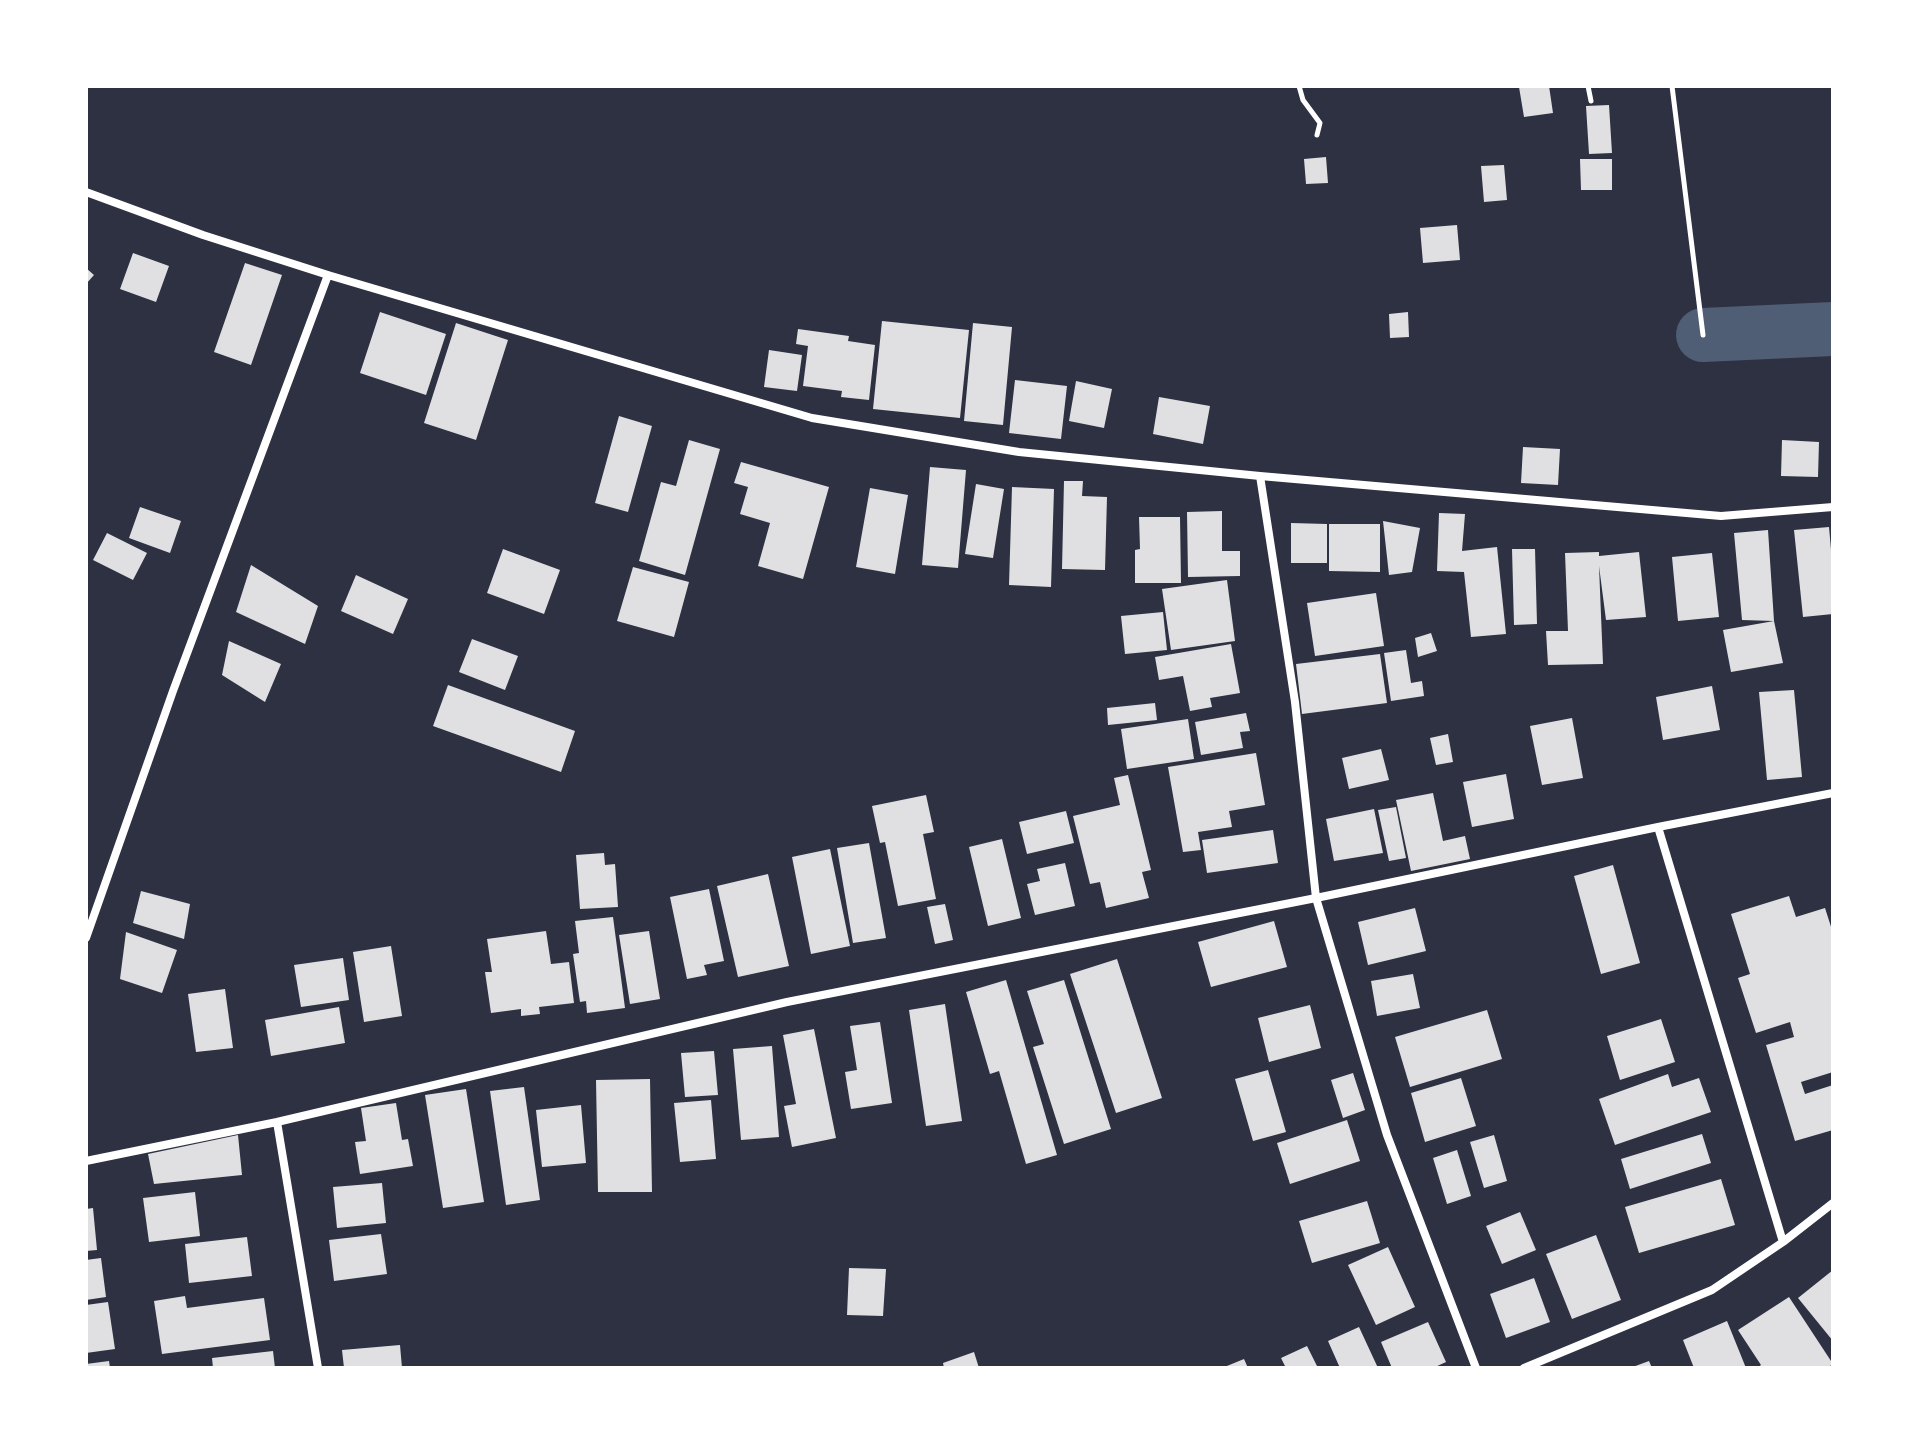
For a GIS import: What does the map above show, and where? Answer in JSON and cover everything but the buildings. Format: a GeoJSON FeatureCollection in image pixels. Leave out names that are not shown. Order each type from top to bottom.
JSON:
{"type":"FeatureCollection","features":[{"type":"Feature","properties":{"kind":"street"},"geometry":{"type":"LineString","coordinates":[[86,192],[203,235],[328,275],[812,418],[1019,452],[1260,476],[1721,516],[1833,507]]}},
{"type":"Feature","properties":{"kind":"street"},"geometry":{"type":"LineString","coordinates":[[86,938],[168,706],[328,275]]}},
{"type":"Feature","properties":{"kind":"street"},"geometry":{"type":"LineString","coordinates":[[1260,476],[1295,702],[1316,898],[1387,1135],[1476,1368]]}},
{"type":"Feature","properties":{"kind":"street"},"geometry":{"type":"LineString","coordinates":[[86,1161],[277,1122],[787,1002],[1833,793]]}},
{"type":"Feature","properties":{"kind":"street"},"geometry":{"type":"LineString","coordinates":[[1658,827],[1783,1242]]}},
{"type":"Feature","properties":{"kind":"street"},"geometry":{"type":"LineString","coordinates":[[277,1122],[318,1368]]}},
{"type":"Feature","properties":{"kind":"street"},"geometry":{"type":"LineString","coordinates":[[1524,1368],[1712,1290],[1783,1242],[1833,1203]]}},
{"type":"Feature","properties":{"kind":"path"},"geometry":{"type":"LineString","coordinates":[[1299,86],[1303,100],[1320,123],[1317,135]]}},
{"type":"Feature","properties":{"kind":"path"},"geometry":{"type":"LineString","coordinates":[[1588,86],[1591,101]]}},
{"type":"Feature","properties":{"kind":"path"},"geometry":{"type":"LineString","coordinates":[[1672,86],[1703,335]]}},
{"type":"Feature","properties":{"kind":"waterway"},"geometry":{"type":"LineString","coordinates":[[1703,335],[1833,329]]}}]}
